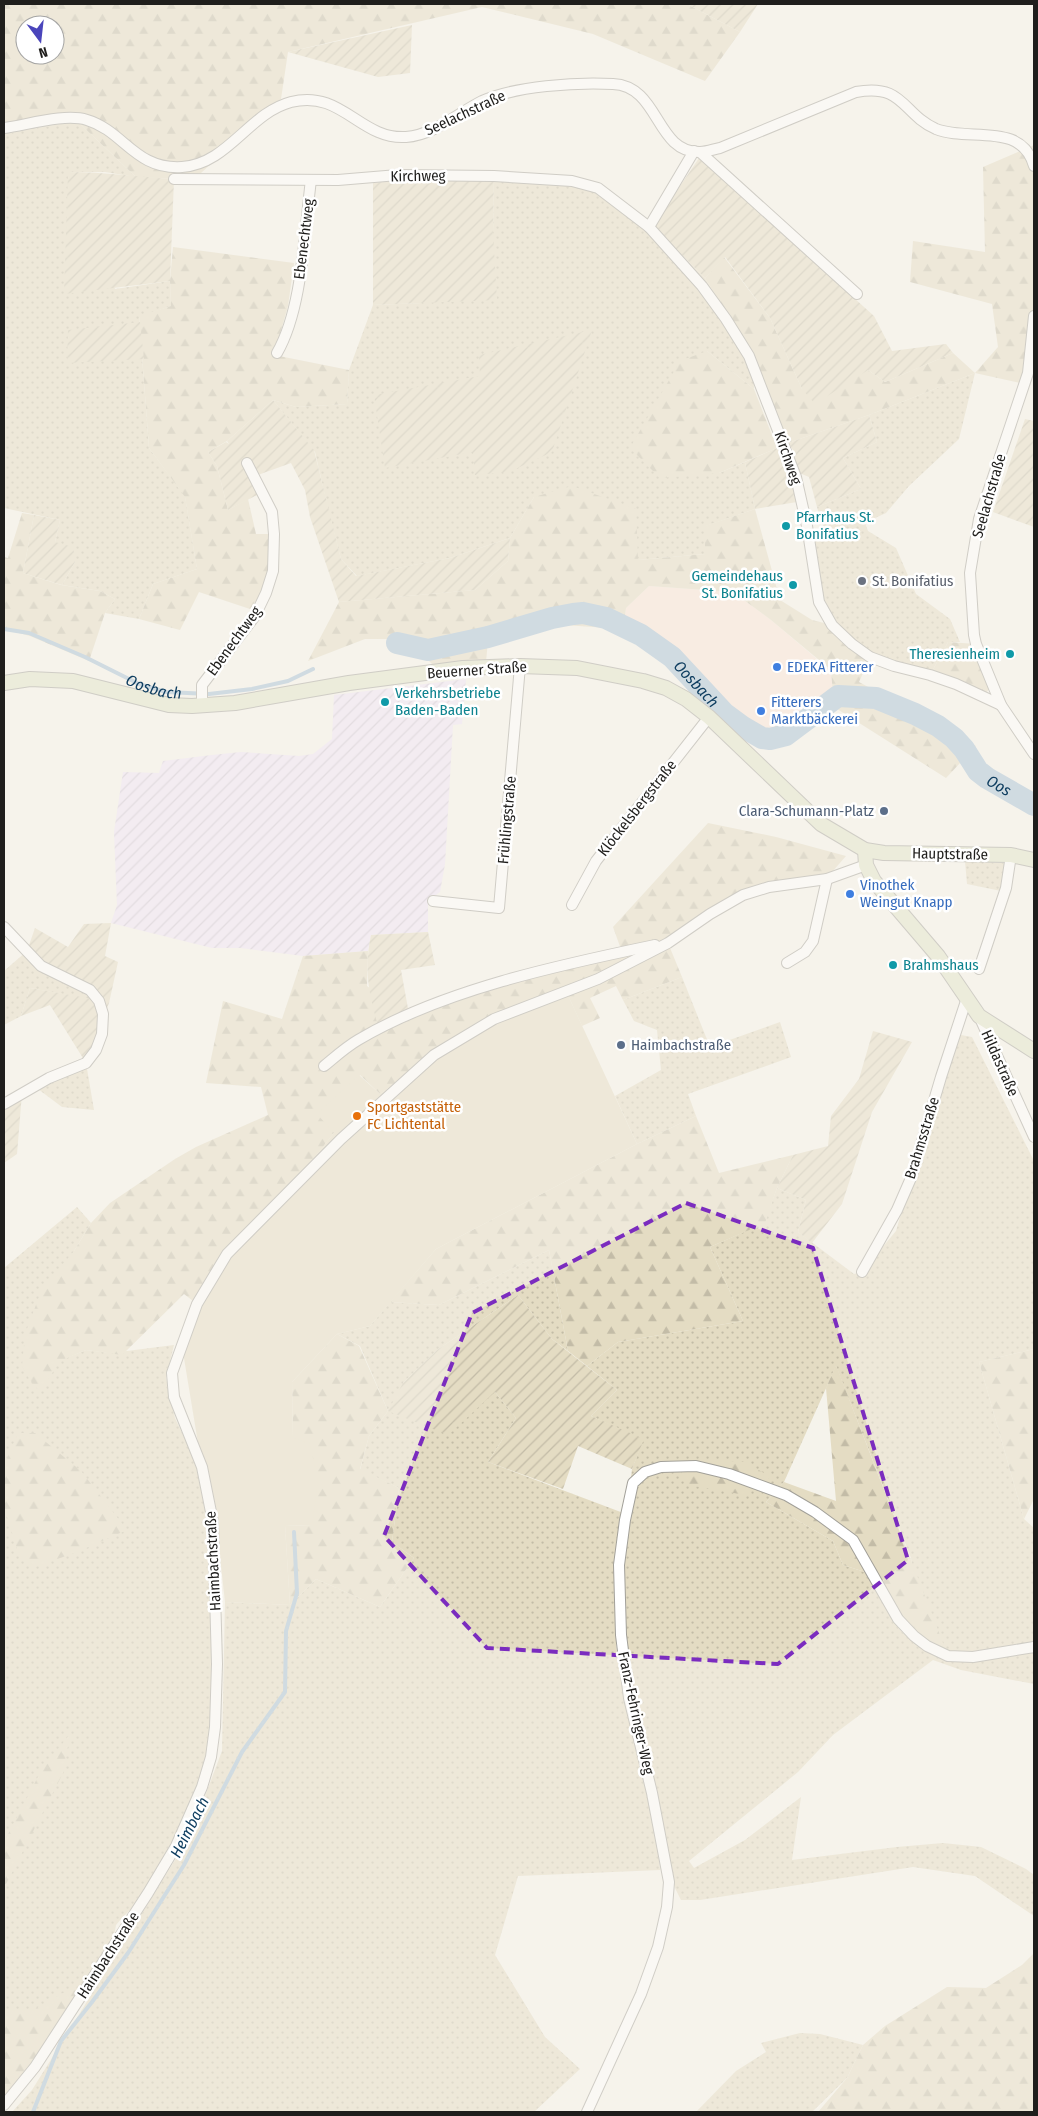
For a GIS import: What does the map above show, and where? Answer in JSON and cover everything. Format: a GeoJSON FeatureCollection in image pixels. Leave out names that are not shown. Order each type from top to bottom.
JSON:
{"type":"FeatureCollection","features":[{"type":"Feature","properties":{"kind":"main road","name":"Beuerner Straße"},"geometry":{"type":"LineString","coordinates":[[4,683],[30,679],[73,681],[169,705],[202,702],[234,703],[349,683],[463,668],[520,666],[577,668],[642,681],[666,688],[686,699],[709,717],[821,824],[865,850]]}},
{"type":"Feature","properties":{"kind":"main road","name":"Hauptstraße"},"geometry":{"type":"LineString","coordinates":[[865,850],[884,853],[1011,855],[1034,860]]}},
{"type":"Feature","properties":{"kind":"main road"},"geometry":{"type":"LineString","coordinates":[[865,850],[866,866],[874,881],[938,956],[979,1016],[1034,1051]]}},
{"type":"Feature","properties":{"kind":"street","name":"Seelachstraße"},"geometry":{"type":"LineString","coordinates":[[4,128],[73,117],[88,120],[102,127],[144,159],[162,166],[180,167],[197,164],[213,157],[270,111],[289,102],[299,100],[328,103],[338,107],[376,132],[406,137],[424,133],[480,102],[508,93],[537,88],[612,84],[626,86],[648,102],[670,138],[685,148],[697,151],[857,294]]}},
{"type":"Feature","properties":{"kind":"street"},"geometry":{"type":"LineString","coordinates":[[649,226],[697,151],[720,148],[856,92],[875,90],[900,99],[926,123],[946,132],[995,135],[1011,139],[1024,149],[1034,166]]}},
{"type":"Feature","properties":{"kind":"street","name":"Kirchweg"},"geometry":{"type":"LineString","coordinates":[[174,179],[311,180],[408,175],[494,176],[572,180],[598,188],[649,226],[702,286],[726,319],[748,356],[796,477],[807,526],[819,602],[832,625],[870,657],[956,684],[1002,705]]}},
{"type":"Feature","properties":{"kind":"street","name":"Ebenechtweg"},"geometry":{"type":"LineString","coordinates":[[276,353],[286,337],[297,297],[311,180]]}},
{"type":"Feature","properties":{"kind":"street","name":"Seelachstraße"},"geometry":{"type":"LineString","coordinates":[[1034,316],[1028,373],[979,519],[970,573],[974,636],[1002,705],[1034,754]]}},
{"type":"Feature","properties":{"kind":"street","name":"Ebenechtweg"},"geometry":{"type":"LineString","coordinates":[[202,702],[202,685],[255,616],[266,593],[273,571],[272,512],[247,463]]}},
{"type":"Feature","properties":{"kind":"street","name":"Frühlingstraße"},"geometry":{"type":"LineString","coordinates":[[433,901],[499,908],[520,666]]}},
{"type":"Feature","properties":{"kind":"street","name":"Klöckelsbergstraße"},"geometry":{"type":"LineString","coordinates":[[572,905],[596,861],[709,717]]}},
{"type":"Feature","properties":{"kind":"street"},"geometry":{"type":"LineString","coordinates":[[979,969],[1006,888],[1011,855]]}},
{"type":"Feature","properties":{"kind":"street","name":"Haimbachstraße"},"geometry":{"type":"LineString","coordinates":[[4,2105],[35,2067],[148,1893],[179,1837],[202,1787],[211,1757],[215,1727],[217,1664],[213,1522],[202,1467],[174,1397],[172,1372],[197,1304],[227,1254],[341,1139],[434,1055],[494,1018],[598,979],[668,943],[710,914],[743,896],[768,887],[827,879],[866,866]]}},
{"type":"Feature","properties":{"kind":"street"},"geometry":{"type":"LineString","coordinates":[[787,964],[804,952],[813,941],[827,879]]}},
{"type":"Feature","properties":{"kind":"street"},"geometry":{"type":"LineString","coordinates":[[4,926],[41,966],[90,990],[99,1000],[102,1014],[102,1034],[96,1050],[86,1063],[49,1078],[4,1104]]}},
{"type":"Feature","properties":{"kind":"street","name":"Haimbachstraße"},"geometry":{"type":"LineString","coordinates":[[324,1066],[357,1040],[409,1014],[478,988],[668,943]]}},
{"type":"Feature","properties":{"kind":"street","name":"Brahmsstraße"},"geometry":{"type":"LineString","coordinates":[[862,1272],[897,1210],[911,1178],[967,998]]}},
{"type":"Feature","properties":{"kind":"street","name":"Hildastraße"},"geometry":{"type":"LineString","coordinates":[[979,1016],[1034,1138]]}},
{"type":"Feature","properties":{"kind":"street","name":"Franz-Fehringer-Weg"},"geometry":{"type":"LineString","coordinates":[[586,2112],[641,1994],[658,1948],[668,1907],[669,1882],[652,1793],[624,1666],[619,1600],[619,1565],[633,1482],[645,1472],[662,1466],[696,1466],[729,1474],[786,1495],[815,1512],[853,1540],[898,1620],[927,1646],[948,1656],[973,1657],[1034,1648]]}},
{"type":"Feature","properties":{"kind":"highlighted area"},"geometry":{"type":"Polygon","coordinates":[[[686,1203],[813,1248],[908,1560],[778,1664],[487,1648],[384,1536],[472,1313],[686,1203]]]}},
{"type":"Feature","properties":{"kind":"shaded area"},"geometry":{"type":"Polygon","coordinates":[[[649,586],[733,592],[771,620],[831,671],[834,707],[785,743],[759,744],[695,697],[660,654],[623,629],[626,608],[649,586]]]}},
{"type":"Feature","properties":{"kind":"shaded area"},"geometry":{"type":"Polygon","coordinates":[[[466,679],[462,724],[453,725],[445,864],[440,892],[428,901],[428,932],[371,935],[368,951],[303,956],[241,948],[212,948],[111,923],[117,905],[114,832],[123,772],[159,773],[163,761],[241,752],[299,756],[313,754],[332,739],[334,695],[466,679]]]}},
{"type":"Feature","properties":{"kind":"green space"},"geometry":{"type":"Polygon","coordinates":[[[4,4],[687,4],[740,32],[705,81],[593,34],[482,7],[288,52],[281,99],[201,173],[174,179],[136,177],[77,121],[4,134],[4,4]]]}},
{"type":"Feature","properties":{"kind":"green space"},"geometry":{"type":"Polygon","coordinates":[[[687,4],[758,4],[740,32],[687,4]]]}},
{"type":"Feature","properties":{"kind":"green space"},"geometry":{"type":"Polygon","coordinates":[[[412,25],[410,73],[378,77],[288,52],[412,25]]]}},
{"type":"Feature","properties":{"kind":"green space"},"geometry":{"type":"Polygon","coordinates":[[[77,121],[136,177],[105,172],[68,172],[115,289],[170,281],[171,306],[139,317],[149,448],[185,496],[197,569],[153,584],[139,619],[105,613],[115,599],[100,591],[62,585],[75,562],[55,542],[60,520],[4,508],[4,134],[77,121]]]}},
{"type":"Feature","properties":{"kind":"green space"},"geometry":{"type":"Polygon","coordinates":[[[1034,145],[1034,334],[1020,383],[975,373],[998,347],[992,304],[910,282],[913,241],[985,252],[983,167],[1034,145]]]}},
{"type":"Feature","properties":{"kind":"green space"},"geometry":{"type":"Polygon","coordinates":[[[699,158],[874,316],[892,351],[946,344],[953,353],[885,382],[868,370],[815,404],[802,389],[770,318],[725,257],[705,278],[653,226],[699,158]]]}},
{"type":"Feature","properties":{"kind":"green space"},"geometry":{"type":"Polygon","coordinates":[[[68,172],[174,179],[170,281],[64,294],[68,172]]]}},
{"type":"Feature","properties":{"kind":"green space"},"geometry":{"type":"Polygon","coordinates":[[[448,175],[494,176],[493,233],[497,300],[373,305],[373,183],[448,175]]]}},
{"type":"Feature","properties":{"kind":"green space"},"geometry":{"type":"Polygon","coordinates":[[[494,176],[598,188],[653,226],[705,278],[753,356],[754,389],[707,351],[719,473],[745,462],[755,509],[706,526],[705,554],[638,560],[534,497],[510,538],[450,558],[357,576],[341,559],[315,452],[273,400],[296,407],[347,404],[349,370],[373,305],[422,303],[493,233],[494,176]]]}},
{"type":"Feature","properties":{"kind":"green space"},"geometry":{"type":"Polygon","coordinates":[[[173,247],[294,263],[288,306],[274,355],[349,370],[347,404],[296,407],[273,400],[227,441],[208,452],[217,466],[228,510],[248,499],[256,534],[271,534],[269,574],[260,595],[250,609],[199,592],[180,630],[139,619],[153,584],[197,569],[185,497],[149,448],[139,316],[171,306],[170,281],[173,247]]]}},
{"type":"Feature","properties":{"kind":"green space"},"geometry":{"type":"Polygon","coordinates":[[[724,257],[770,318],[802,389],[868,370],[885,382],[953,353],[975,373],[869,415],[788,443],[753,356],[705,278],[724,257]]]}},
{"type":"Feature","properties":{"kind":"green space"},"geometry":{"type":"Polygon","coordinates":[[[140,322],[144,359],[67,363],[68,330],[140,322]]]}},
{"type":"Feature","properties":{"kind":"green space"},"geometry":{"type":"Polygon","coordinates":[[[592,330],[552,452],[509,472],[475,475],[473,452],[385,468],[374,395],[480,376],[479,355],[592,330]]]}},
{"type":"Feature","properties":{"kind":"green space"},"geometry":{"type":"Polygon","coordinates":[[[707,351],[754,389],[777,448],[719,473],[660,478],[630,448],[680,361],[707,351]]]}},
{"type":"Feature","properties":{"kind":"green space"},"geometry":{"type":"Polygon","coordinates":[[[975,373],[959,439],[909,486],[886,513],[875,518],[863,518],[868,531],[896,548],[916,594],[950,619],[960,642],[948,642],[930,675],[870,657],[832,625],[823,600],[812,542],[823,527],[817,507],[861,489],[843,458],[877,442],[869,415],[975,373]]]}},
{"type":"Feature","properties":{"kind":"green space"},"geometry":{"type":"Polygon","coordinates":[[[273,400],[314,450],[341,559],[356,576],[450,558],[510,538],[508,561],[475,590],[339,602],[310,517],[305,490],[291,463],[255,476],[263,492],[228,510],[217,466],[208,452],[226,442],[229,444],[227,441],[273,400]]]}},
{"type":"Feature","properties":{"kind":"green space"},"geometry":{"type":"Polygon","coordinates":[[[869,415],[877,442],[843,458],[861,489],[817,507],[809,477],[797,472],[793,450],[788,443],[869,415]]]}},
{"type":"Feature","properties":{"kind":"green space"},"geometry":{"type":"Polygon","coordinates":[[[1025,419],[1034,421],[1034,527],[993,512],[1025,419]]]}},
{"type":"Feature","properties":{"kind":"green space"},"geometry":{"type":"Polygon","coordinates":[[[777,448],[788,463],[797,502],[755,509],[745,462],[777,448]]]}},
{"type":"Feature","properties":{"kind":"green space"},"geometry":{"type":"Polygon","coordinates":[[[572,486],[636,509],[638,560],[705,554],[705,526],[755,509],[780,600],[812,620],[832,625],[870,657],[859,682],[976,746],[946,778],[834,707],[831,670],[771,620],[733,592],[649,586],[626,608],[623,629],[549,624],[488,640],[486,662],[433,665],[407,639],[365,639],[308,661],[339,602],[475,590],[508,561],[510,538],[534,497],[572,486]]]}},
{"type":"Feature","properties":{"kind":"green space"},"geometry":{"type":"Polygon","coordinates":[[[22,513],[34,515],[23,573],[61,585],[100,591],[115,599],[105,613],[89,661],[30,636],[4,629],[4,557],[8,558],[22,513]]]}},
{"type":"Feature","properties":{"kind":"green space"},"geometry":{"type":"Polygon","coordinates":[[[34,515],[60,520],[55,542],[73,547],[75,562],[62,585],[23,573],[34,515]]]}},
{"type":"Feature","properties":{"kind":"green space"},"geometry":{"type":"Polygon","coordinates":[[[948,642],[976,644],[993,685],[983,696],[930,675],[948,642]]]}},
{"type":"Feature","properties":{"kind":"green space"},"geometry":{"type":"Polygon","coordinates":[[[708,823],[776,837],[846,856],[832,872],[743,895],[668,943],[682,977],[623,1000],[616,986],[590,998],[600,1018],[582,1026],[566,991],[433,1056],[380,1094],[360,1075],[334,1133],[197,1304],[184,1294],[122,1355],[86,1350],[60,1361],[40,1392],[22,1366],[25,1334],[42,1289],[74,1251],[91,1223],[110,1203],[175,1159],[196,1147],[268,1115],[261,1087],[206,1083],[223,1001],[282,1019],[303,956],[368,951],[367,986],[411,1018],[493,988],[622,952],[613,927],[708,823]]]}},
{"type":"Feature","properties":{"kind":"green space"},"geometry":{"type":"Polygon","coordinates":[[[965,861],[1006,863],[1001,891],[967,884],[965,861]]]}},
{"type":"Feature","properties":{"kind":"green space"},"geometry":{"type":"Polygon","coordinates":[[[111,923],[105,956],[118,962],[109,1003],[86,1063],[50,1005],[21,1016],[30,988],[98,1000],[41,966],[27,951],[35,928],[68,947],[84,924],[111,923]]]}},
{"type":"Feature","properties":{"kind":"green space"},"geometry":{"type":"Polygon","coordinates":[[[428,932],[435,965],[401,970],[409,1014],[380,1034],[369,985],[368,962],[371,935],[428,932]]]}},
{"type":"Feature","properties":{"kind":"green space"},"geometry":{"type":"Polygon","coordinates":[[[27,951],[99,1001],[30,988],[21,1016],[4,1025],[4,971],[27,951]]]}},
{"type":"Feature","properties":{"kind":"green space"},"geometry":{"type":"Polygon","coordinates":[[[682,977],[710,1047],[780,1022],[791,1057],[688,1094],[696,1116],[637,1144],[615,1096],[661,1070],[657,1030],[634,1021],[623,1000],[682,977]]]}},
{"type":"Feature","properties":{"kind":"green space"},"geometry":{"type":"Polygon","coordinates":[[[566,991],[637,1144],[436,1249],[370,1326],[337,1334],[292,1382],[293,1438],[310,1444],[318,1482],[312,1525],[285,1526],[290,1605],[225,1602],[215,1512],[198,1443],[182,1346],[227,1254],[301,1174],[334,1133],[317,1114],[359,1075],[380,1094],[433,1056],[494,1019],[566,991]]]}},
{"type":"Feature","properties":{"kind":"green space"},"geometry":{"type":"Polygon","coordinates":[[[873,1031],[912,1042],[872,1112],[842,1204],[812,1243],[798,1232],[806,1200],[777,1188],[793,1155],[828,1146],[831,1116],[859,1079],[873,1031]]]}},
{"type":"Feature","properties":{"kind":"green space"},"geometry":{"type":"Polygon","coordinates":[[[961,1035],[972,1037],[1034,1161],[1034,1349],[979,1362],[1024,1519],[1034,1528],[1034,1684],[961,1670],[933,1660],[833,1735],[798,1772],[689,1861],[694,1868],[745,1840],[801,1797],[792,1860],[943,1843],[981,1847],[1026,1869],[1034,1875],[1034,1916],[975,1876],[913,1867],[700,1900],[681,1900],[675,1888],[633,1693],[628,1660],[622,1600],[626,1517],[616,1546],[616,1645],[624,1698],[658,1842],[660,1870],[518,1876],[495,1955],[545,2037],[580,2069],[534,2112],[12,2112],[32,2090],[190,1836],[222,1751],[225,1602],[290,1605],[316,1579],[380,1607],[414,1558],[392,1542],[399,1488],[360,1470],[369,1436],[388,1411],[360,1346],[337,1334],[370,1326],[390,1302],[439,1305],[549,1250],[568,1351],[552,1339],[518,1295],[437,1350],[403,1383],[495,1392],[516,1418],[488,1462],[626,1514],[632,1469],[643,1440],[591,1416],[617,1390],[587,1366],[618,1342],[743,1321],[710,1247],[764,1223],[777,1188],[806,1200],[798,1232],[854,1274],[862,1272],[896,1231],[941,1077],[961,1035]],[[836,1366],[784,1482],[766,1502],[833,1541],[843,1565],[865,1572],[899,1629],[922,1650],[911,1558],[836,1366]]]}},
{"type":"Feature","properties":{"kind":"green space"},"geometry":{"type":"Polygon","coordinates":[[[86,1063],[94,1110],[62,1107],[34,1086],[86,1063]]]}},
{"type":"Feature","properties":{"kind":"green space"},"geometry":{"type":"Polygon","coordinates":[[[22,1093],[17,1154],[4,1163],[4,1104],[22,1093]]]}},
{"type":"Feature","properties":{"kind":"green space"},"geometry":{"type":"Polygon","coordinates":[[[696,1116],[719,1173],[793,1155],[777,1188],[765,1223],[710,1247],[743,1321],[618,1342],[587,1366],[568,1351],[549,1250],[439,1305],[390,1302],[436,1249],[637,1144],[696,1116]]]}},
{"type":"Feature","properties":{"kind":"green space"},"geometry":{"type":"Polygon","coordinates":[[[77,1207],[91,1223],[74,1251],[61,1360],[86,1350],[111,1353],[174,1345],[166,1378],[175,1418],[203,1477],[211,1527],[217,1660],[209,1750],[196,1800],[143,1897],[116,1925],[113,1941],[80,1989],[4,2059],[4,1268],[77,1207]]]}},
{"type":"Feature","properties":{"kind":"green space"},"geometry":{"type":"Polygon","coordinates":[[[518,1295],[552,1339],[617,1390],[591,1416],[644,1439],[632,1469],[578,1446],[563,1489],[488,1462],[516,1418],[495,1392],[448,1435],[388,1411],[403,1383],[437,1350],[518,1295]]]}},
{"type":"Feature","properties":{"kind":"green space"},"geometry":{"type":"Polygon","coordinates":[[[337,1334],[359,1346],[388,1411],[369,1436],[360,1469],[399,1488],[392,1542],[414,1558],[380,1607],[316,1579],[290,1605],[285,1526],[312,1525],[293,1438],[292,1382],[337,1334]]]}},
{"type":"Feature","properties":{"kind":"green space"},"geometry":{"type":"Polygon","coordinates":[[[1034,1349],[1034,1499],[1024,1519],[979,1362],[1034,1349]]]}},
{"type":"Feature","properties":{"kind":"green space"},"geometry":{"type":"Polygon","coordinates":[[[836,1365],[948,1656],[922,1650],[899,1629],[865,1572],[843,1565],[833,1541],[766,1502],[784,1482],[836,1501],[826,1388],[836,1365]]]}},
{"type":"Feature","properties":{"kind":"green space"},"geometry":{"type":"Polygon","coordinates":[[[18,1433],[35,1433],[81,1471],[127,1530],[77,1552],[35,1567],[18,1552],[4,1507],[4,1466],[18,1433]]]}},
{"type":"Feature","properties":{"kind":"green space"},"geometry":{"type":"Polygon","coordinates":[[[693,1459],[744,1462],[771,1477],[745,1495],[689,1485],[681,1473],[693,1459]]]}},
{"type":"Feature","properties":{"kind":"green space"},"geometry":{"type":"Polygon","coordinates":[[[70,1734],[63,1773],[4,1888],[4,1842],[41,1771],[70,1734]]]}},
{"type":"Feature","properties":{"kind":"green space"},"geometry":{"type":"Polygon","coordinates":[[[1034,1953],[1034,2112],[818,2112],[847,2078],[863,2045],[885,2026],[947,1987],[986,1988],[1022,1965],[1034,1953]]]}},
{"type":"Feature","properties":{"kind":"green space"},"geometry":{"type":"Polygon","coordinates":[[[80,1989],[25,2072],[4,2098],[4,2011],[32,2011],[63,1993],[80,1989]]]}},
{"type":"Feature","properties":{"kind":"green space"},"geometry":{"type":"Polygon","coordinates":[[[800,2033],[820,2034],[863,2045],[847,2078],[812,2112],[696,2112],[736,2071],[766,2052],[761,2043],[800,2033]]]}},
{"type":"Feature","properties":{"kind":"waterway","name":"Oosbach"},"geometry":{"type":"LineString","coordinates":[[397,643],[428,650],[488,637],[552,618],[573,614],[583,613],[606,618],[641,635],[672,657],[724,713],[762,738],[770,739],[786,735],[838,696],[876,698],[938,726],[954,738],[964,749],[978,771],[1034,805]]}},
{"type":"Feature","properties":{"kind":"waterway","name":"Oosbach"},"geometry":{"type":"LineString","coordinates":[[4,629],[29,633],[85,657],[139,684],[166,692],[209,694],[252,689],[288,681],[313,669]]}},
{"type":"Feature","properties":{"kind":"waterway","name":"Heimbach"},"geometry":{"type":"LineString","coordinates":[[33,2112],[61,2041],[128,1953],[184,1865],[242,1752],[285,1692],[286,1631],[297,1593],[294,1532]]}},
{"type":"Feature","properties":{"kind":"place","name":"Pfarrhaus St. Bonifatius"},"geometry":{"type":"Point","coordinates":[786,526]}},
{"type":"Feature","properties":{"kind":"place","name":"St. Bonifatius"},"geometry":{"type":"Point","coordinates":[862,581]}},
{"type":"Feature","properties":{"kind":"place","name":"Gemeindehaus St. Bonifatius"},"geometry":{"type":"Point","coordinates":[793,585]}},
{"type":"Feature","properties":{"kind":"place","name":"Theresienheim"},"geometry":{"type":"Point","coordinates":[1010,654]}},
{"type":"Feature","properties":{"kind":"place","name":"EDEKA Fitterer"},"geometry":{"type":"Point","coordinates":[777,667]}},
{"type":"Feature","properties":{"kind":"place","name":"Verkehrsbetriebe Baden-Baden"},"geometry":{"type":"Point","coordinates":[385,702]}},
{"type":"Feature","properties":{"kind":"place","name":"Fitterers Marktbäckerei"},"geometry":{"type":"Point","coordinates":[761,711]}},
{"type":"Feature","properties":{"kind":"place","name":"Clara-Schumann-Platz"},"geometry":{"type":"Point","coordinates":[884,811]}},
{"type":"Feature","properties":{"kind":"place","name":"Vinothek Weingut Knapp"},"geometry":{"type":"Point","coordinates":[850,894]}},
{"type":"Feature","properties":{"kind":"place","name":"Brahmshaus"},"geometry":{"type":"Point","coordinates":[893,965]}},
{"type":"Feature","properties":{"kind":"place","name":"Haimbachstraße"},"geometry":{"type":"Point","coordinates":[621,1045]}},
{"type":"Feature","properties":{"kind":"place","name":"Sportgaststätte FC Lichtental"},"geometry":{"type":"Point","coordinates":[357,1116]}},
{"type":"Feature","properties":{"kind":"water label","name":"Oos"},"geometry":{"type":"Point","coordinates":[1001,785]}}]}
